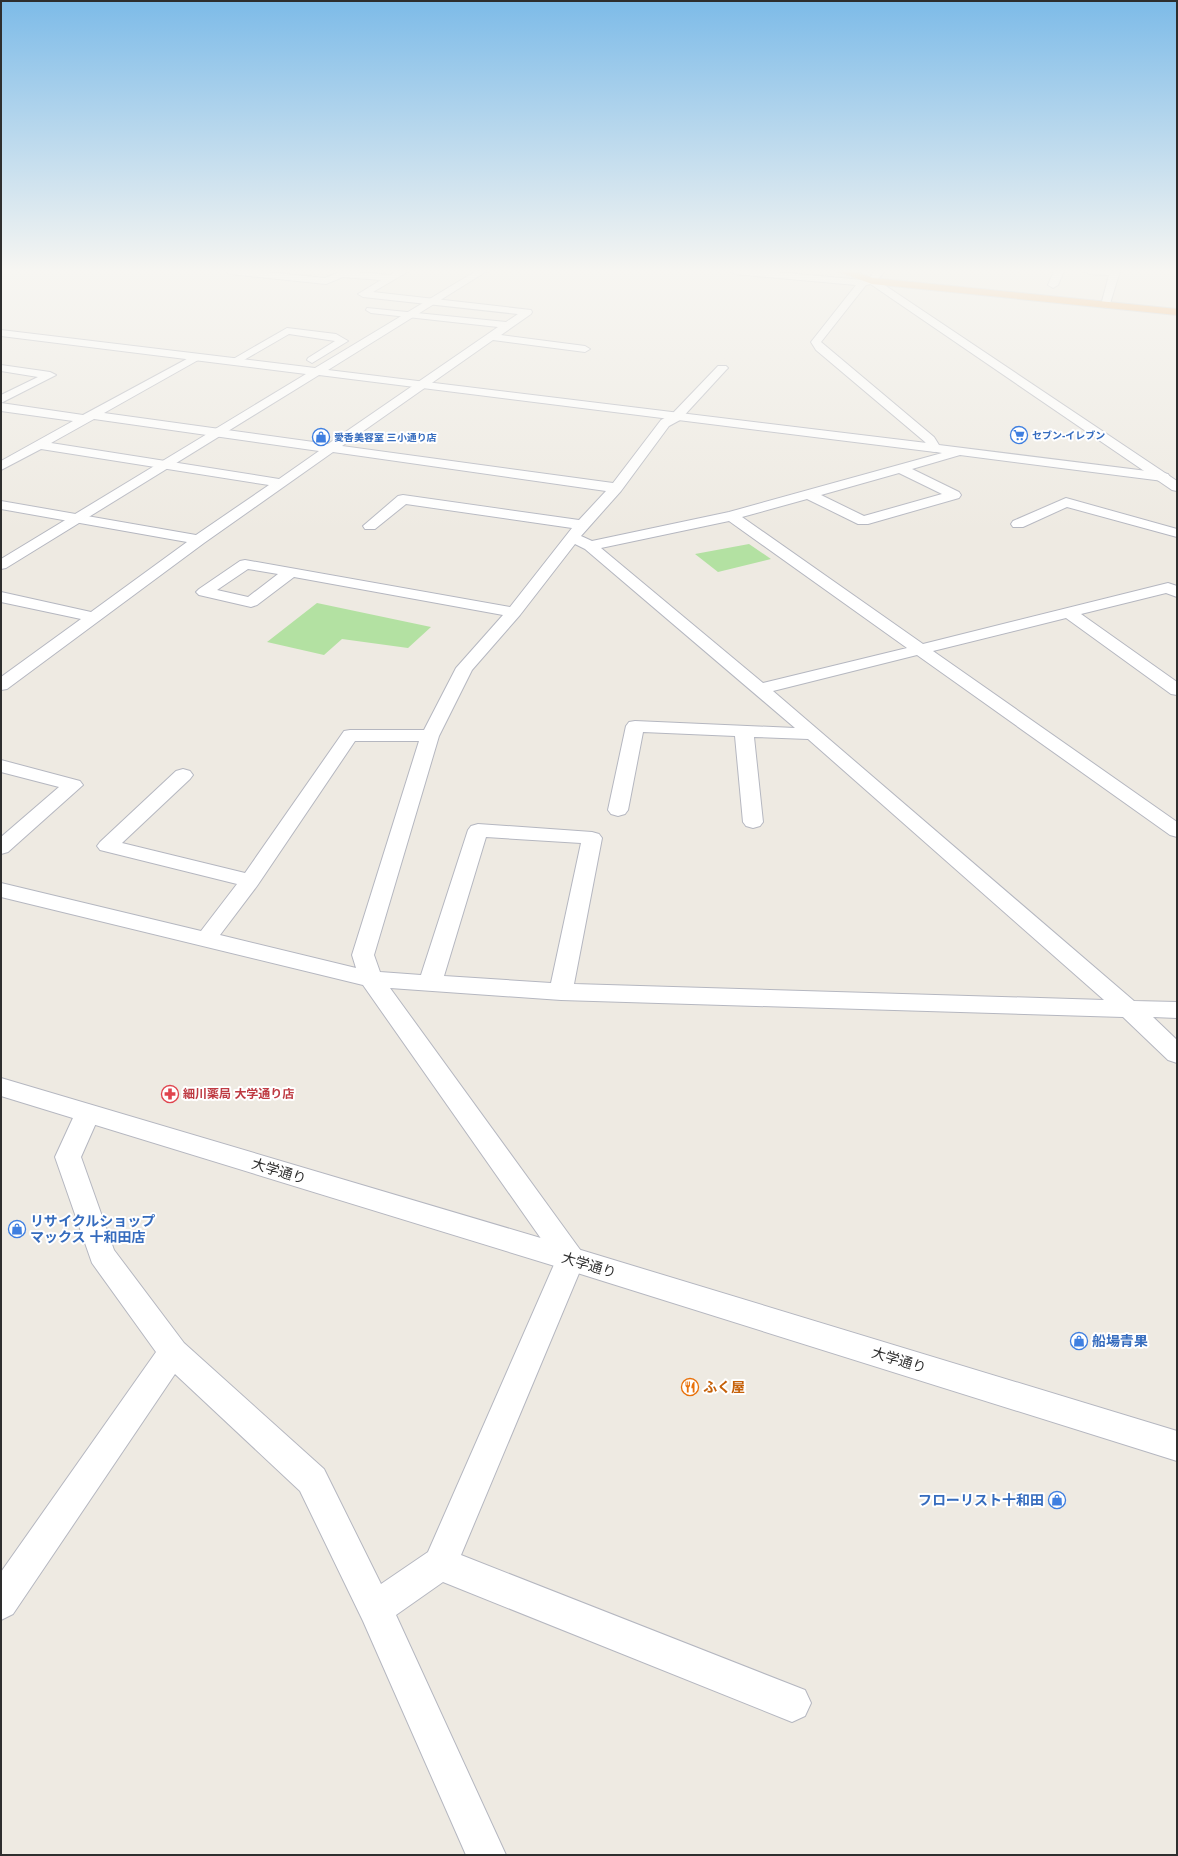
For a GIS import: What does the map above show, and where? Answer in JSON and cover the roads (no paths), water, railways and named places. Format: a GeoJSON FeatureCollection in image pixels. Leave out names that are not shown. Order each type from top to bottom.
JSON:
{"type":"FeatureCollection","features":[{"type":"Feature","properties":{"kind":"street"},"geometry":{"type":"LineString","coordinates":[[1,466],[195,358]]}},
{"type":"Feature","properties":{"kind":"street"},"geometry":{"type":"LineString","coordinates":[[201,358],[1177,479]]}},
{"type":"Feature","properties":{"kind":"street"},"geometry":{"type":"LineString","coordinates":[[233,362],[241,358]]}},
{"type":"Feature","properties":{"kind":"street"},"geometry":{"type":"LineString","coordinates":[[312,360],[316,358]]}},
{"type":"Feature","properties":{"kind":"street"},"geometry":{"type":"LineString","coordinates":[[1,566],[341,358]]}},
{"type":"Feature","properties":{"kind":"street"},"geometry":{"type":"LineString","coordinates":[[1,685],[199,540],[463,358]]}},
{"type":"Feature","properties":{"kind":"street"},"geometry":{"type":"LineString","coordinates":[[831,358],[930,440],[935,448]]}},
{"type":"Feature","properties":{"kind":"street"},"geometry":{"type":"LineString","coordinates":[[982,358],[1177,487]]}},
{"type":"Feature","properties":{"kind":"street"},"geometry":{"type":"LineString","coordinates":[[1,368],[50,374],[1,399]]}},
{"type":"Feature","properties":{"kind":"street"},"geometry":{"type":"LineString","coordinates":[[375,1609],[440,1564],[571,1259],[371,978],[363,955],[430,736],[464,668],[514,612],[578,532],[616,488],[665,423],[676,417],[722,368]]}},
{"type":"Feature","properties":{"kind":"street"},"geometry":{"type":"LineString","coordinates":[[1,407],[217,433],[330,450],[616,488]]}},
{"type":"Feature","properties":{"kind":"street"},"geometry":{"type":"LineString","coordinates":[[40,445],[281,483]]}},
{"type":"Feature","properties":{"kind":"street"},"geometry":{"type":"LineString","coordinates":[[590,546],[731,516],[960,452]]}},
{"type":"Feature","properties":{"kind":"street"},"geometry":{"type":"LineString","coordinates":[[808,494],[863,521],[954,495],[900,468]]}},
{"type":"Feature","properties":{"kind":"street"},"geometry":{"type":"LineString","coordinates":[[370,526],[403,499],[578,532],[590,546],[813,734],[1128,1008],[1177,1054]]}},
{"type":"Feature","properties":{"kind":"street"},"geometry":{"type":"LineString","coordinates":[[1018,524],[1066,502],[1177,533]]}},
{"type":"Feature","properties":{"kind":"street"},"geometry":{"type":"LineString","coordinates":[[1,505],[199,540]]}},
{"type":"Feature","properties":{"kind":"street"},"geometry":{"type":"LineString","coordinates":[[731,516],[1177,831]]}},
{"type":"Feature","properties":{"kind":"street"},"geometry":{"type":"LineString","coordinates":[[290,573],[251,602],[204,592],[244,564],[514,612]]}},
{"type":"Feature","properties":{"kind":"street"},"geometry":{"type":"LineString","coordinates":[[761,689],[919,648],[1168,588],[1177,592]]}},
{"type":"Feature","properties":{"kind":"street"},"geometry":{"type":"LineString","coordinates":[[1,597],[94,617]]}},
{"type":"Feature","properties":{"kind":"street"},"geometry":{"type":"LineString","coordinates":[[1068,612],[1177,690]]}},
{"type":"Feature","properties":{"kind":"street"},"geometry":{"type":"LineString","coordinates":[[1,666],[22,670]]}},
{"type":"Feature","properties":{"kind":"street"},"geometry":{"type":"LineString","coordinates":[[618,810],[635,726],[813,734]]}},
{"type":"Feature","properties":{"kind":"street"},"geometry":{"type":"LineString","coordinates":[[744,730],[754,822]]}},
{"type":"Feature","properties":{"kind":"street"},"geometry":{"type":"LineString","coordinates":[[206,939],[250,881],[350,735],[430,736]]}},
{"type":"Feature","properties":{"kind":"street"},"geometry":{"type":"LineString","coordinates":[[1,766],[73,785],[1,848]]}},
{"type":"Feature","properties":{"kind":"street"},"geometry":{"type":"LineString","coordinates":[[183,775],[108,846],[250,881]]}},
{"type":"Feature","properties":{"kind":"street"},"geometry":{"type":"LineString","coordinates":[[430,984],[478,830],[592,838],[561,992]]}},
{"type":"Feature","properties":{"kind":"street"},"geometry":{"type":"LineString","coordinates":[[1,890],[371,978],[430,984],[561,992],[1177,1010]]}},
{"type":"Feature","properties":{"kind":"street","name":"大学通り"},"geometry":{"type":"LineString","coordinates":[[1,1087],[571,1259],[1177,1446]]}},
{"type":"Feature","properties":{"kind":"street"},"geometry":{"type":"LineString","coordinates":[[87,1114],[68,1157],[102,1255],[173,1352],[312,1480],[375,1609],[486,1855]]}},
{"type":"Feature","properties":{"kind":"street"},"geometry":{"type":"LineString","coordinates":[[1,1602],[173,1352]]}},
{"type":"Feature","properties":{"kind":"street"},"geometry":{"type":"LineString","coordinates":[[440,1564],[792,1703]]}},
{"type":"Feature","properties":{"kind":"place","name":"セブン-イレブン"},"geometry":{"type":"Point","coordinates":[1019,435]}},
{"type":"Feature","properties":{"kind":"place","name":"愛香美容室 三小通り店"},"geometry":{"type":"Point","coordinates":[321,437]}},
{"type":"Feature","properties":{"kind":"place","name":"細川薬局 大学通り店"},"geometry":{"type":"Point","coordinates":[170,1094]}},
{"type":"Feature","properties":{"kind":"place","name":"リサイクルショップ マックス 十和田店"},"geometry":{"type":"Point","coordinates":[17,1229]}},
{"type":"Feature","properties":{"kind":"place","name":"船場青果"},"geometry":{"type":"Point","coordinates":[1079,1341]}},
{"type":"Feature","properties":{"kind":"place","name":"ふく屋"},"geometry":{"type":"Point","coordinates":[690,1387]}},
{"type":"Feature","properties":{"kind":"place","name":"フローリスト十和田"},"geometry":{"type":"Point","coordinates":[1057,1500]}}]}
